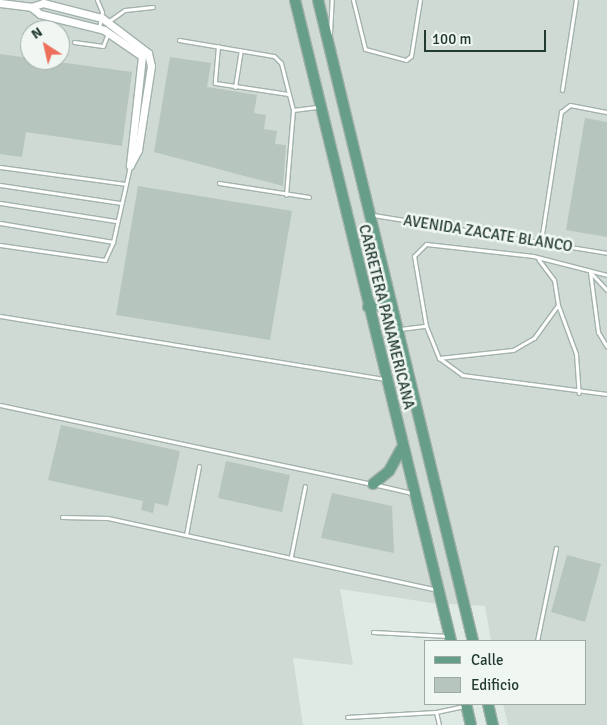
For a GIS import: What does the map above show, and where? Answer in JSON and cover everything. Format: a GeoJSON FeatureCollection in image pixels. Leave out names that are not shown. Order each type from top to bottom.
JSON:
{"type":"FeatureCollection","features":[{"type":"Feature","properties":{"kind":"main road","name":"CARRETERA PANAMERICANA"},"geometry":{"type":"LineString","coordinates":[[295,0],[319,106],[450,639]]}},
{"type":"Feature","properties":{"kind":"main road","name":"CARRETERA PANAMERICANA"},"geometry":{"type":"LineString","coordinates":[[318,0],[473,640]]}},
{"type":"Feature","properties":{"kind":"main road"},"geometry":{"type":"LineString","coordinates":[[368,307],[391,303]]}},
{"type":"Feature","properties":{"kind":"main road"},"geometry":{"type":"LineString","coordinates":[[373,484],[389,471],[402,448]]}},
{"type":"Feature","properties":{"kind":"main road"},"geometry":{"type":"LineString","coordinates":[[466,705],[471,725]]}},
{"type":"Feature","properties":{"kind":"main road"},"geometry":{"type":"LineString","coordinates":[[488,705],[493,725]]}},
{"type":"Feature","properties":{"kind":"street"},"geometry":{"type":"LineString","coordinates":[[40,14],[43,2]]}},
{"type":"Feature","properties":{"kind":"street"},"geometry":{"type":"LineString","coordinates":[[30,7],[43,2],[105,20],[144,48],[151,59],[138,150],[130,165]]}},
{"type":"Feature","properties":{"kind":"street"},"geometry":{"type":"LineString","coordinates":[[0,3],[30,7],[40,14],[99,28],[108,32],[144,61],[130,165]]}},
{"type":"Feature","properties":{"kind":"lane"},"geometry":{"type":"LineString","coordinates":[[97,0],[105,20]]}},
{"type":"Feature","properties":{"kind":"lane"},"geometry":{"type":"LineString","coordinates":[[330,46],[332,0]]}},
{"type":"Feature","properties":{"kind":"lane"},"geometry":{"type":"LineString","coordinates":[[353,0],[365,49],[406,60],[412,56],[420,0]]}},
{"type":"Feature","properties":{"kind":"lane"},"geometry":{"type":"LineString","coordinates":[[562,90],[576,0]]}},
{"type":"Feature","properties":{"kind":"lane"},"geometry":{"type":"LineString","coordinates":[[99,28],[105,20],[125,10],[153,7]]}},
{"type":"Feature","properties":{"kind":"lane"},"geometry":{"type":"LineString","coordinates":[[74,42],[103,46],[108,32]]}},
{"type":"Feature","properties":{"kind":"lane"},"geometry":{"type":"LineString","coordinates":[[179,40],[241,50],[278,59],[293,110],[286,195]]}},
{"type":"Feature","properties":{"kind":"lane"},"geometry":{"type":"LineString","coordinates":[[218,46],[213,80],[235,87],[289,94]]}},
{"type":"Feature","properties":{"kind":"lane"},"geometry":{"type":"LineString","coordinates":[[235,87],[241,50]]}},
{"type":"Feature","properties":{"kind":"lane"},"geometry":{"type":"LineString","coordinates":[[541,241],[561,112],[570,105],[607,112]]}},
{"type":"Feature","properties":{"kind":"lane"},"geometry":{"type":"LineString","coordinates":[[293,110],[319,106]]}},
{"type":"Feature","properties":{"kind":"lane"},"geometry":{"type":"LineString","coordinates":[[0,245],[100,261],[109,256],[130,165]]}},
{"type":"Feature","properties":{"kind":"lane"},"geometry":{"type":"LineString","coordinates":[[0,167],[125,184]]}},
{"type":"Feature","properties":{"kind":"lane"},"geometry":{"type":"LineString","coordinates":[[219,183],[286,195],[309,197]]}},
{"type":"Feature","properties":{"kind":"lane"},"geometry":{"type":"LineString","coordinates":[[0,184],[120,203]]}},
{"type":"Feature","properties":{"kind":"lane"},"geometry":{"type":"LineString","coordinates":[[0,203],[116,221]]}},
{"type":"Feature","properties":{"kind":"lane","name":"AVENIDA ZACATE BLANCO"},"geometry":{"type":"LineString","coordinates":[[370,214],[607,253]]}},
{"type":"Feature","properties":{"kind":"lane"},"geometry":{"type":"LineString","coordinates":[[0,223],[113,242]]}},
{"type":"Feature","properties":{"kind":"lane"},"geometry":{"type":"LineString","coordinates":[[607,275],[533,256],[426,244],[419,247],[414,256],[426,326],[439,358],[462,375],[579,392],[607,394]]}},
{"type":"Feature","properties":{"kind":"lane"},"geometry":{"type":"LineString","coordinates":[[533,256],[548,269],[558,305],[576,354],[579,392]]}},
{"type":"Feature","properties":{"kind":"lane"},"geometry":{"type":"LineString","coordinates":[[590,272],[607,290]]}},
{"type":"Feature","properties":{"kind":"lane"},"geometry":{"type":"LineString","coordinates":[[590,272],[598,332],[607,347]]}},
{"type":"Feature","properties":{"kind":"lane"},"geometry":{"type":"LineString","coordinates":[[439,358],[522,348],[558,305]]}},
{"type":"Feature","properties":{"kind":"lane"},"geometry":{"type":"LineString","coordinates":[[0,316],[386,380]]}},
{"type":"Feature","properties":{"kind":"lane"},"geometry":{"type":"LineString","coordinates":[[397,329],[426,326]]}},
{"type":"Feature","properties":{"kind":"lane"},"geometry":{"type":"LineString","coordinates":[[0,405],[415,493]]}},
{"type":"Feature","properties":{"kind":"lane"},"geometry":{"type":"LineString","coordinates":[[186,535],[199,466]]}},
{"type":"Feature","properties":{"kind":"lane"},"geometry":{"type":"LineString","coordinates":[[291,556],[305,486]]}},
{"type":"Feature","properties":{"kind":"lane"},"geometry":{"type":"LineString","coordinates":[[62,518],[108,518],[291,556],[438,590]]}},
{"type":"Feature","properties":{"kind":"lane"},"geometry":{"type":"LineString","coordinates":[[537,640],[556,548]]}},
{"type":"Feature","properties":{"kind":"lane"},"geometry":{"type":"LineString","coordinates":[[373,632],[450,639]]}},
{"type":"Feature","properties":{"kind":"lane"},"geometry":{"type":"LineString","coordinates":[[347,716],[436,712],[466,705]]}},
{"type":"Feature","properties":{"kind":"lane"},"geometry":{"type":"LineString","coordinates":[[436,712],[439,725]]}},
{"type":"Feature","properties":{"kind":"shaded area"},"geometry":{"type":"Polygon","coordinates":[[[0,0],[607,0],[607,725],[508,725],[503,705],[587,705],[587,640],[491,640],[485,606],[432,603],[340,589],[353,665],[293,658],[303,725],[0,725],[0,0]]]}},
{"type":"Feature","properties":{"kind":"building"},"geometry":{"type":"Polygon","coordinates":[[[0,54],[20,57],[20,70],[70,70],[70,64],[132,72],[122,146],[26,132],[22,157],[0,154],[0,54]]]}},
{"type":"Feature","properties":{"kind":"building"},"geometry":{"type":"Polygon","coordinates":[[[170,57],[211,63],[207,87],[257,95],[254,113],[266,115],[264,129],[277,131],[275,144],[286,145],[283,186],[154,152],[170,57]]]}},
{"type":"Feature","properties":{"kind":"building"},"geometry":{"type":"Polygon","coordinates":[[[585,118],[607,122],[607,237],[566,230],[585,118]]]}},
{"type":"Feature","properties":{"kind":"building"},"geometry":{"type":"Polygon","coordinates":[[[138,186],[292,211],[270,340],[116,315],[138,186]]]}},
{"type":"Feature","properties":{"kind":"building"},"geometry":{"type":"Polygon","coordinates":[[[61,425],[180,451],[168,506],[155,503],[153,513],[141,510],[143,501],[48,480],[61,425]]]}},
{"type":"Feature","properties":{"kind":"building"},"geometry":{"type":"Polygon","coordinates":[[[226,461],[290,475],[282,512],[218,498],[226,461]]]}},
{"type":"Feature","properties":{"kind":"building"},"geometry":{"type":"Polygon","coordinates":[[[332,493],[392,506],[394,553],[321,538],[332,493]]]}},
{"type":"Feature","properties":{"kind":"building"},"geometry":{"type":"Polygon","coordinates":[[[567,555],[601,564],[585,622],[551,612],[567,555]]]}}]}
